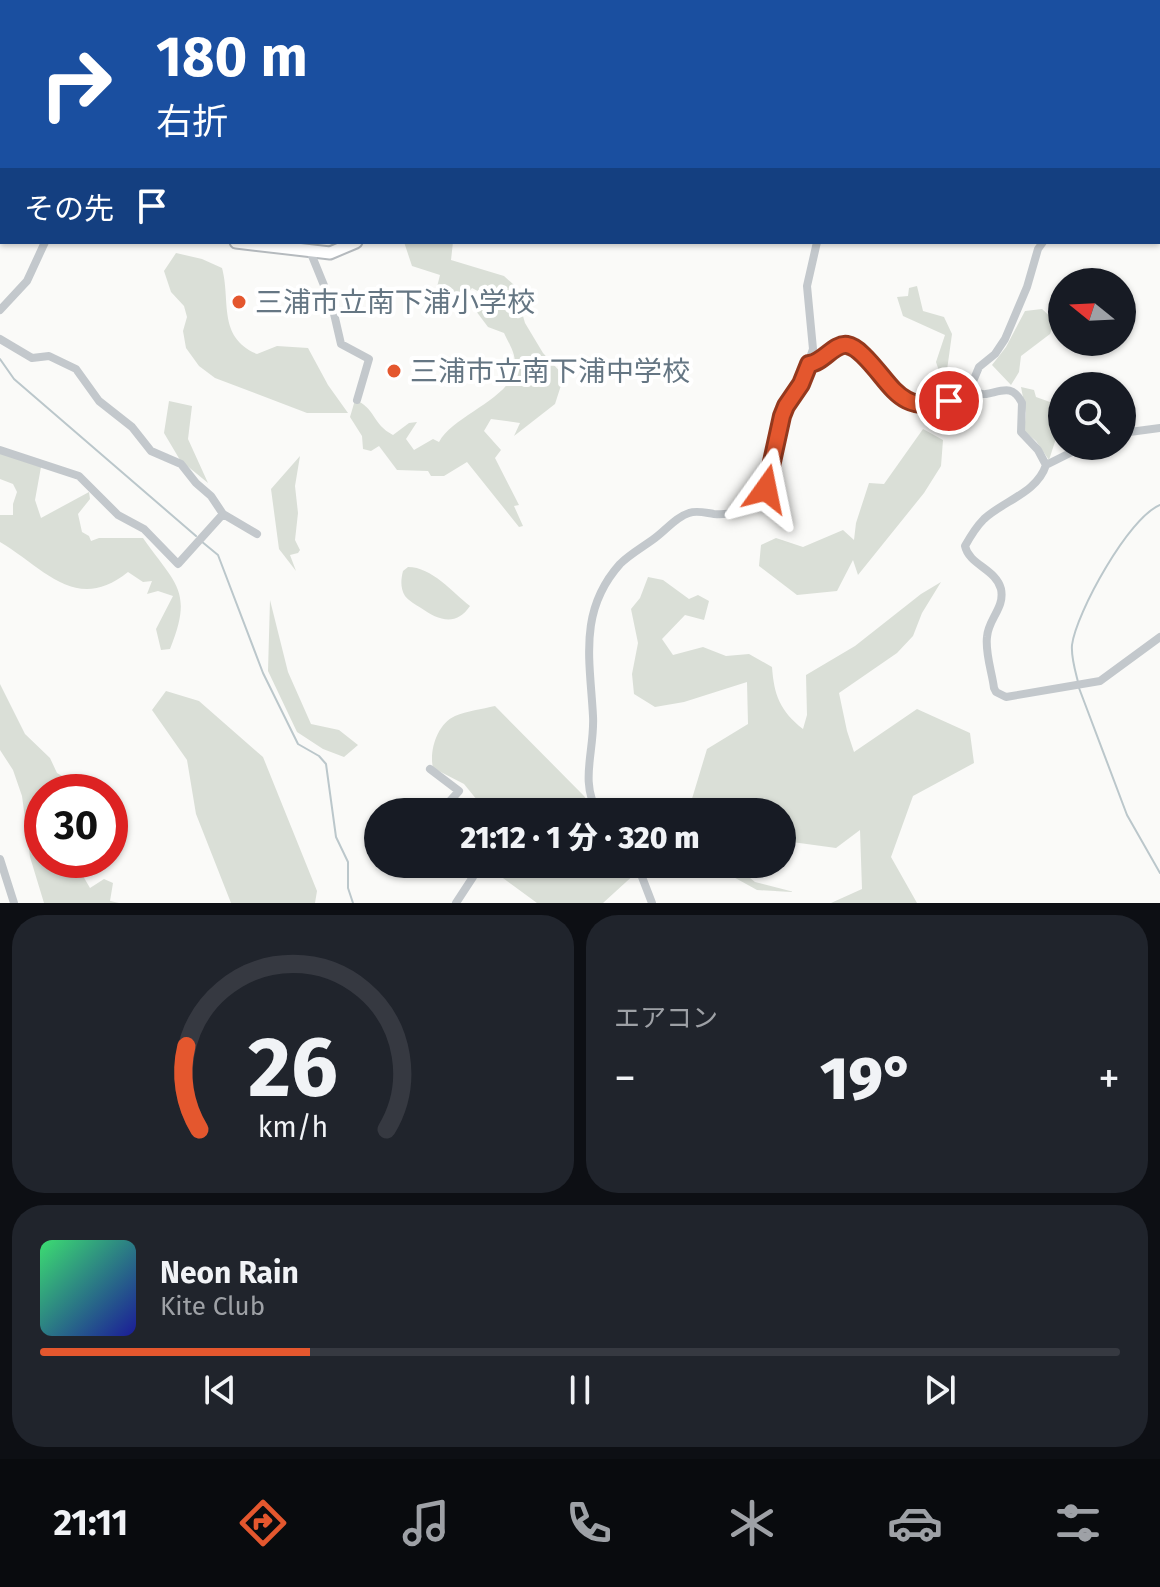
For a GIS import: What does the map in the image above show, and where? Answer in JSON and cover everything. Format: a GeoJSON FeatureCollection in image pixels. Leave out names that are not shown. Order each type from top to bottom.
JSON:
{"type":"FeatureCollection","features":[{"type":"Feature","properties":{"kind":"main road"},"geometry":{"type":"LineString","coordinates":[[252,244],[330,253],[351,244]]}},
{"type":"Feature","properties":{"kind":"street"},"geometry":{"type":"LineString","coordinates":[[0,310],[27,281],[44,244]]}},
{"type":"Feature","properties":{"kind":"street"},"geometry":{"type":"LineString","coordinates":[[590,798],[593,721],[588,631],[599,600],[612,575],[628,558],[689,513],[735,513],[759,499],[766,489],[782,416],[809,364],[813,335],[807,286],[817,244]]}},
{"type":"Feature","properties":{"kind":"street"},"geometry":{"type":"LineString","coordinates":[[969,391],[979,367],[995,354],[1005,339],[1042,244]]}},
{"type":"Feature","properties":{"kind":"street"},"geometry":{"type":"LineString","coordinates":[[310,251],[332,305],[341,344],[369,359],[357,400]]}},
{"type":"Feature","properties":{"kind":"street"},"geometry":{"type":"LineString","coordinates":[[0,339],[32,358],[49,356],[76,369],[99,401],[132,427],[151,451],[185,467],[223,514],[257,534]]}},
{"type":"Feature","properties":{"kind":"street"},"geometry":{"type":"LineString","coordinates":[[809,364],[818,363],[846,345],[859,351],[895,394],[905,401],[919,404],[942,403],[969,391],[982,394],[1005,389],[1016,394],[1022,403],[1021,432],[1038,450],[1046,465]]}},
{"type":"Feature","properties":{"kind":"street"},"geometry":{"type":"LineString","coordinates":[[1136,431],[1160,428]]}},
{"type":"Feature","properties":{"kind":"street"},"geometry":{"type":"LineString","coordinates":[[0,450],[79,476],[118,515],[144,529],[178,564],[223,514]]}},
{"type":"Feature","properties":{"kind":"street"},"geometry":{"type":"LineString","coordinates":[[1056,460],[1046,465],[1025,492],[985,518],[964,548],[971,559],[996,578],[1001,588],[1000,606],[986,640],[996,692],[1006,697],[1079,685],[1106,677],[1160,637]]}},
{"type":"Feature","properties":{"kind":"street"},"geometry":{"type":"LineString","coordinates":[[430,769],[459,791],[453,798]]}},
{"type":"Feature","properties":{"kind":"street"},"geometry":{"type":"LineString","coordinates":[[0,859],[14,903]]}},
{"type":"Feature","properties":{"kind":"street"},"geometry":{"type":"LineString","coordinates":[[456,903],[472,878]]}},
{"type":"Feature","properties":{"kind":"street"},"geometry":{"type":"LineString","coordinates":[[642,878],[652,903]]}},
{"type":"Feature","properties":{"kind":"shaded area"},"geometry":{"type":"Polygon","coordinates":[[[405,244],[453,244],[451,260],[504,276],[514,285],[525,323],[543,353],[564,376],[555,404],[514,436],[520,423],[491,419],[484,431],[501,450],[495,458],[519,505],[514,506],[523,526],[519,527],[467,462],[444,476],[431,476],[428,471],[397,470],[379,446],[371,451],[363,449],[362,436],[350,417],[355,400],[362,403],[393,435],[409,423],[417,422],[406,439],[414,450],[433,439],[439,442],[457,423],[496,396],[513,375],[515,359],[504,333],[488,327],[476,311],[485,295],[472,288],[463,299],[436,291],[440,275],[412,266],[405,244]]]}},
{"type":"Feature","properties":{"kind":"shaded area"},"geometry":{"type":"Polygon","coordinates":[[[176,253],[222,268],[231,328],[244,347],[257,354],[277,346],[308,348],[348,413],[307,413],[215,378],[199,366],[186,348],[183,331],[187,317],[184,306],[171,292],[164,271],[176,253]]]}},
{"type":"Feature","properties":{"kind":"shaded area"},"geometry":{"type":"Polygon","coordinates":[[[917,286],[923,311],[944,317],[952,334],[947,370],[956,389],[948,398],[936,362],[945,335],[903,316],[897,297],[908,296],[909,288],[917,286]]]}},
{"type":"Feature","properties":{"kind":"shaded area"},"geometry":{"type":"Polygon","coordinates":[[[1042,309],[1048,315],[1048,336],[1021,356],[1019,372],[1011,385],[992,365],[1006,347],[1025,311],[1042,309]]]}},
{"type":"Feature","properties":{"kind":"shaded area"},"geometry":{"type":"Polygon","coordinates":[[[1021,387],[1034,390],[1036,397],[1048,401],[1048,459],[1036,441],[1024,431],[1026,413],[1021,387]]]}},
{"type":"Feature","properties":{"kind":"shaded area"},"geometry":{"type":"Polygon","coordinates":[[[169,401],[192,406],[188,439],[208,483],[180,460],[164,433],[169,401]]]}},
{"type":"Feature","properties":{"kind":"shaded area"},"geometry":{"type":"Polygon","coordinates":[[[923,429],[943,440],[941,466],[924,493],[858,575],[853,560],[837,591],[797,595],[759,566],[761,545],[776,538],[803,547],[843,530],[854,540],[869,483],[884,484],[923,429]]]}},
{"type":"Feature","properties":{"kind":"shaded area"},"geometry":{"type":"Polygon","coordinates":[[[0,453],[41,467],[35,500],[41,518],[89,492],[90,499],[78,514],[82,532],[91,541],[99,538],[143,538],[178,589],[180,613],[170,649],[161,650],[156,629],[173,596],[158,591],[147,594],[152,581],[143,582],[128,572],[109,584],[92,589],[76,588],[46,574],[0,542],[0,515],[13,515],[17,492],[13,484],[0,479],[0,453]]]}},
{"type":"Feature","properties":{"kind":"shaded area"},"geometry":{"type":"Polygon","coordinates":[[[300,456],[295,486],[298,513],[295,540],[300,550],[290,555],[296,571],[279,549],[271,489],[300,456]]]}},
{"type":"Feature","properties":{"kind":"shaded area"},"geometry":{"type":"Polygon","coordinates":[[[408,567],[425,571],[449,588],[470,606],[465,613],[453,619],[440,618],[410,601],[403,593],[401,584],[403,571],[408,567]]]}},
{"type":"Feature","properties":{"kind":"shaded area"},"geometry":{"type":"Polygon","coordinates":[[[648,577],[663,580],[689,599],[698,595],[709,601],[704,620],[685,615],[662,639],[673,655],[703,647],[726,656],[749,654],[772,667],[780,702],[803,729],[807,715],[806,675],[855,646],[941,582],[922,613],[913,636],[897,653],[839,693],[854,752],[917,709],[970,733],[974,763],[913,796],[891,857],[917,903],[831,903],[862,889],[860,830],[836,848],[796,843],[796,798],[692,798],[707,749],[748,724],[747,682],[684,702],[655,707],[634,694],[632,674],[638,643],[631,609],[640,598],[648,577]]]}},
{"type":"Feature","properties":{"kind":"shaded area"},"geometry":{"type":"Polygon","coordinates":[[[270,600],[288,672],[311,724],[339,730],[358,745],[344,757],[323,749],[297,732],[268,671],[270,600]]]}},
{"type":"Feature","properties":{"kind":"shaded area"},"geometry":{"type":"Polygon","coordinates":[[[0,684],[25,734],[50,758],[59,774],[24,774],[24,811],[13,770],[0,750],[0,684]]]}},
{"type":"Feature","properties":{"kind":"shaded area"},"geometry":{"type":"Polygon","coordinates":[[[166,691],[199,701],[263,757],[317,891],[315,903],[231,903],[196,814],[187,760],[152,710],[166,691]]]}},
{"type":"Feature","properties":{"kind":"shaded area"},"geometry":{"type":"Polygon","coordinates":[[[495,706],[585,798],[475,798],[464,784],[433,768],[432,754],[439,731],[455,716],[495,706]]]}},
{"type":"Feature","properties":{"kind":"shaded area"},"geometry":{"type":"Polygon","coordinates":[[[36,878],[84,878],[90,888],[104,879],[113,883],[110,901],[119,903],[44,903],[36,878]]]}},
{"type":"Feature","properties":{"kind":"shaded area"},"geometry":{"type":"Polygon","coordinates":[[[503,878],[630,878],[603,903],[537,903],[503,878]]]}},
{"type":"Feature","properties":{"kind":"shaded area"},"geometry":{"type":"Polygon","coordinates":[[[735,878],[750,878],[794,892],[757,890],[735,878]]]}},
{"type":"Feature","properties":{"kind":"waterway"},"geometry":{"type":"LineString","coordinates":[[0,359],[14,379],[196,536]]}},
{"type":"Feature","properties":{"kind":"waterway"},"geometry":{"type":"LineString","coordinates":[[1078,682],[1072,645],[1083,611],[1120,546],[1147,513],[1160,505]]}},
{"type":"Feature","properties":{"kind":"waterway"},"geometry":{"type":"LineString","coordinates":[[201,541],[218,555],[263,673],[298,744],[319,756],[326,764],[336,837],[348,862],[348,888],[353,903]]}},
{"type":"Feature","properties":{"kind":"waterway"},"geometry":{"type":"LineString","coordinates":[[1079,688],[1127,815],[1160,873]]}},
{"type":"Feature","properties":{"kind":"place","name":"三浦市立南下浦小学校"},"geometry":{"type":"Point","coordinates":[239,302]}},
{"type":"Feature","properties":{"kind":"place","name":"三浦市立南下浦中学校"},"geometry":{"type":"Point","coordinates":[394,371]}},
{"type":"Feature","properties":{"kind":"route"},"geometry":{"type":"LineString","coordinates":[[766,489],[786,406],[801,384],[809,364],[818,363],[841,346],[850,346],[859,351],[900,398],[919,404],[949,401]]}}]}
